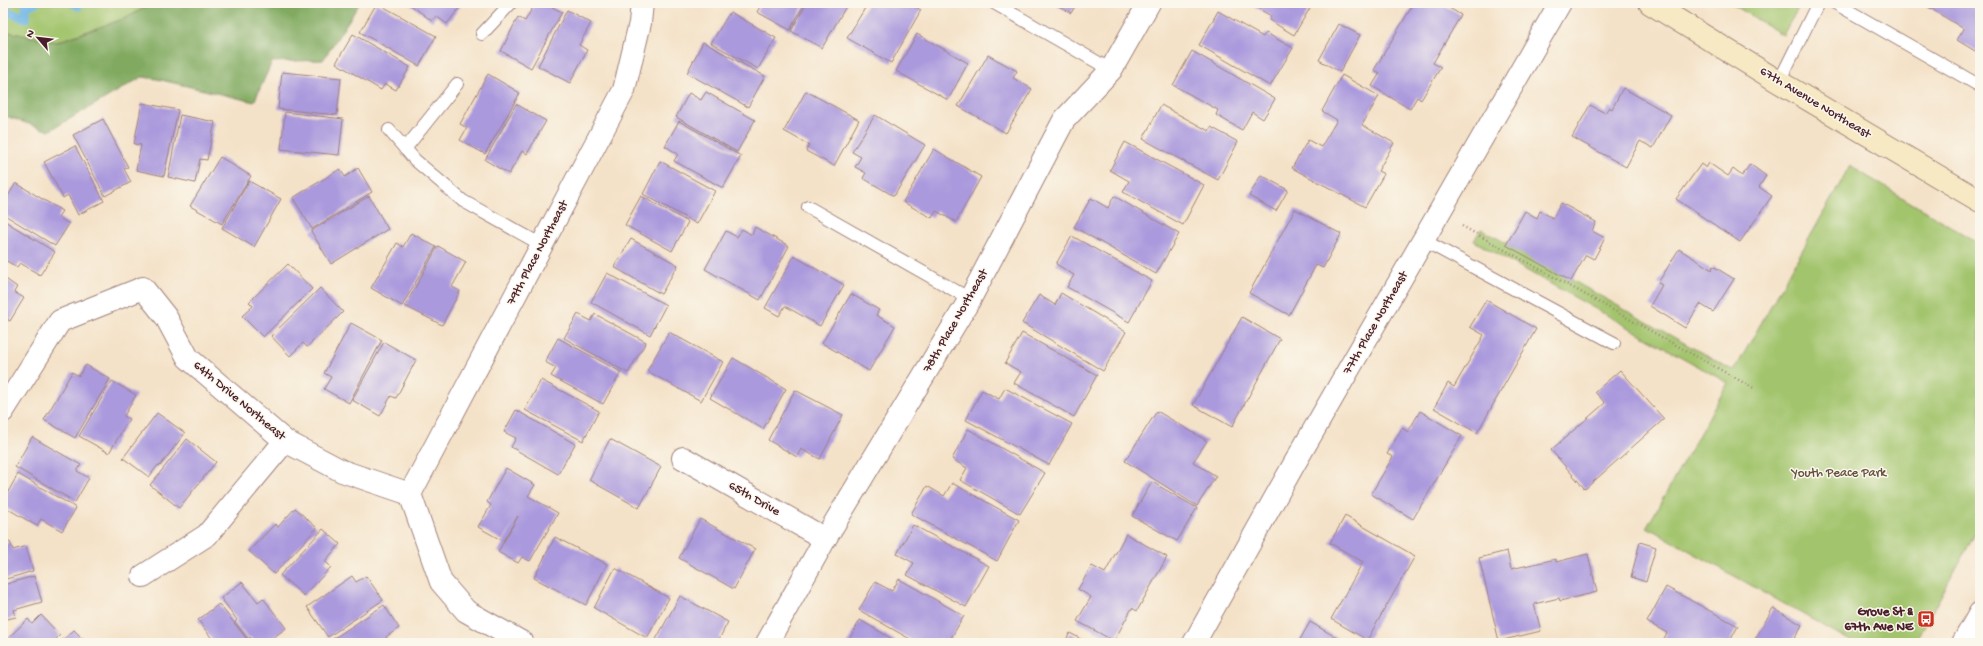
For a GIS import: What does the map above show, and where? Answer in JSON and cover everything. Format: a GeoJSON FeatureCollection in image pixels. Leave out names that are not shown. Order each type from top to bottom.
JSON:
{"type":"FeatureCollection","features":[{"type":"Feature","properties":{"kind":"main road","name":"67th Avenue Northeast"},"geometry":{"type":"LineString","coordinates":[[1650,3],[1779,82],[1980,201]]}},
{"type":"Feature","properties":{"kind":"street","name":"79th Place Northeast"},"geometry":{"type":"LineString","coordinates":[[410,494],[624,90],[640,24],[642,3]]}},
{"type":"Feature","properties":{"kind":"street","name":"78th Place Northeast"},"geometry":{"type":"LineString","coordinates":[[767,643],[825,539],[970,299],[1064,120],[1111,70],[1149,3]]}},
{"type":"Feature","properties":{"kind":"street","name":"77th Place Northeast"},"geometry":{"type":"LineString","coordinates":[[1194,643],[1423,240],[1560,3]]}},
{"type":"Feature","properties":{"kind":"street","name":"64th Drive Northeast"},"geometry":{"type":"LineString","coordinates":[[3,411],[60,321],[143,288],[166,316],[188,358],[285,441],[342,470],[410,494]]}},
{"type":"Feature","properties":{"kind":"street"},"geometry":{"type":"LineString","coordinates":[[143,576],[207,535],[285,441]]}},
{"type":"Feature","properties":{"kind":"street","name":"65th Drive"},"geometry":{"type":"LineString","coordinates":[[683,458],[825,539]]}},
{"type":"Feature","properties":{"kind":"street"},"geometry":{"type":"LineString","coordinates":[[410,494],[441,582],[466,611],[523,643]]}},
{"type":"Feature","properties":{"kind":"street"},"geometry":{"type":"LineString","coordinates":[[1963,643],[1980,613]]}},
{"type":"Feature","properties":{"kind":"lane"},"geometry":{"type":"LineString","coordinates":[[482,34],[511,3]]}},
{"type":"Feature","properties":{"kind":"lane"},"geometry":{"type":"LineString","coordinates":[[994,3],[1111,70]]}},
{"type":"Feature","properties":{"kind":"lane"},"geometry":{"type":"LineString","coordinates":[[1779,82],[1818,3]]}},
{"type":"Feature","properties":{"kind":"lane"},"geometry":{"type":"LineString","coordinates":[[1835,3],[1980,86]]}},
{"type":"Feature","properties":{"kind":"lane"},"geometry":{"type":"LineString","coordinates":[[405,149],[457,84]]}},
{"type":"Feature","properties":{"kind":"lane"},"geometry":{"type":"LineString","coordinates":[[389,130],[415,160],[463,201],[542,245]]}},
{"type":"Feature","properties":{"kind":"lane"},"geometry":{"type":"LineString","coordinates":[[808,207],[970,299]]}},
{"type":"Feature","properties":{"kind":"lane"},"geometry":{"type":"LineString","coordinates":[[1423,240],[1614,343]]}},
{"type":"Feature","properties":{"kind":"path"},"geometry":{"type":"LineString","coordinates":[[1439,213],[1755,389]]}},
{"type":"Feature","properties":{"kind":"green space"},"geometry":{"type":"Polygon","coordinates":[[[3,3],[154,3],[126,18],[56,42],[3,31],[3,3]]]}},
{"type":"Feature","properties":{"kind":"green space"},"geometry":{"type":"Polygon","coordinates":[[[154,3],[360,3],[323,60],[272,62],[254,102],[157,79],[142,77],[49,131],[3,115],[3,31],[57,42],[126,18],[154,3]]]}},
{"type":"Feature","properties":{"kind":"green space"},"geometry":{"type":"Polygon","coordinates":[[[1730,3],[1801,3],[1783,35],[1730,3]]]}},
{"type":"Feature","properties":{"kind":"green space","name":"Youth Peace Park"},"geometry":{"type":"Polygon","coordinates":[[[1850,166],[1980,244],[1980,525],[1915,643],[1854,643],[1647,527],[1728,383],[1474,241],[1481,229],[1734,371],[1850,166]]]}},
{"type":"Feature","properties":{"kind":"building"},"geometry":{"type":"Polygon","coordinates":[[[377,3],[436,36],[419,66],[360,32],[377,3]]]}},
{"type":"Feature","properties":{"kind":"building"},"geometry":{"type":"Polygon","coordinates":[[[408,3],[463,3],[447,24],[436,16],[432,21],[408,3]]]}},
{"type":"Feature","properties":{"kind":"building"},"geometry":{"type":"Polygon","coordinates":[[[535,3],[544,3],[562,12],[531,68],[501,51],[518,17],[525,21],[535,3]]]}},
{"type":"Feature","properties":{"kind":"building"},"geometry":{"type":"Polygon","coordinates":[[[762,3],[805,3],[790,30],[757,12],[762,3]]]}},
{"type":"Feature","properties":{"kind":"building"},"geometry":{"type":"Polygon","coordinates":[[[807,3],[848,3],[822,48],[791,31],[807,3]]]}},
{"type":"Feature","properties":{"kind":"building"},"geometry":{"type":"Polygon","coordinates":[[[868,3],[908,3],[921,10],[891,63],[847,38],[868,3]]]}},
{"type":"Feature","properties":{"kind":"building"},"geometry":{"type":"Polygon","coordinates":[[[1053,3],[1077,3],[1071,13],[1053,3]]]}},
{"type":"Feature","properties":{"kind":"building"},"geometry":{"type":"Polygon","coordinates":[[[1249,3],[1313,3],[1294,35],[1269,20],[1271,16],[1249,3]]]}},
{"type":"Feature","properties":{"kind":"building"},"geometry":{"type":"Polygon","coordinates":[[[1414,3],[1441,3],[1461,15],[1433,63],[1441,67],[1421,100],[1417,97],[1410,109],[1372,86],[1380,73],[1374,70],[1414,3]]]}},
{"type":"Feature","properties":{"kind":"building"},"geometry":{"type":"Polygon","coordinates":[[[1922,3],[1980,3],[1980,54],[1957,40],[1964,29],[1922,3]]]}},
{"type":"Feature","properties":{"kind":"building"},"geometry":{"type":"Polygon","coordinates":[[[567,10],[591,23],[579,45],[587,50],[570,83],[538,66],[567,10]]]}},
{"type":"Feature","properties":{"kind":"building"},"geometry":{"type":"Polygon","coordinates":[[[1218,11],[1263,37],[1266,33],[1293,48],[1270,86],[1199,45],[1218,11]]]}},
{"type":"Feature","properties":{"kind":"building"},"geometry":{"type":"Polygon","coordinates":[[[730,12],[776,38],[758,69],[711,43],[730,12]]]}},
{"type":"Feature","properties":{"kind":"building"},"geometry":{"type":"Polygon","coordinates":[[[1339,24],[1360,35],[1340,72],[1319,60],[1339,24]]]}},
{"type":"Feature","properties":{"kind":"building"},"geometry":{"type":"Polygon","coordinates":[[[353,34],[410,67],[396,90],[385,84],[381,90],[336,63],[353,34]]]}},
{"type":"Feature","properties":{"kind":"building"},"geometry":{"type":"Polygon","coordinates":[[[917,34],[968,63],[948,100],[896,71],[917,34]]]}},
{"type":"Feature","properties":{"kind":"building"},"geometry":{"type":"Polygon","coordinates":[[[703,42],[765,76],[748,107],[687,73],[703,42]]]}},
{"type":"Feature","properties":{"kind":"building"},"geometry":{"type":"Polygon","coordinates":[[[1192,51],[1275,99],[1263,119],[1252,112],[1242,130],[1216,115],[1218,110],[1173,85],[1192,51]]]}},
{"type":"Feature","properties":{"kind":"building"},"geometry":{"type":"Polygon","coordinates":[[[988,55],[1017,71],[1013,78],[1032,89],[1006,133],[958,106],[988,55]]]}},
{"type":"Feature","properties":{"kind":"building"},"geometry":{"type":"Polygon","coordinates":[[[282,72],[341,78],[337,115],[278,109],[282,72]]]}},
{"type":"Feature","properties":{"kind":"building"},"geometry":{"type":"Polygon","coordinates":[[[488,74],[520,93],[485,154],[460,140],[467,128],[460,124],[488,74]]]}},
{"type":"Feature","properties":{"kind":"building"},"geometry":{"type":"Polygon","coordinates":[[[1342,75],[1379,96],[1362,125],[1394,143],[1378,171],[1384,174],[1365,207],[1292,168],[1308,140],[1321,147],[1337,120],[1322,111],[1342,75]]]}},
{"type":"Feature","properties":{"kind":"building"},"geometry":{"type":"Polygon","coordinates":[[[1623,88],[1671,115],[1653,148],[1640,141],[1626,167],[1572,137],[1590,105],[1605,113],[1609,107],[1612,109],[1623,88]]]}},
{"type":"Feature","properties":{"kind":"building"},"geometry":{"type":"Polygon","coordinates":[[[806,91],[859,120],[834,166],[806,151],[809,145],[784,131],[806,91]]]}},
{"type":"Feature","properties":{"kind":"building"},"geometry":{"type":"Polygon","coordinates":[[[706,92],[755,120],[737,152],[676,117],[689,93],[701,100],[706,92]]]}},
{"type":"Feature","properties":{"kind":"building"},"geometry":{"type":"Polygon","coordinates":[[[142,103],[178,110],[164,176],[136,170],[141,145],[134,144],[142,103]]]}},
{"type":"Feature","properties":{"kind":"building"},"geometry":{"type":"Polygon","coordinates":[[[516,104],[546,121],[527,154],[522,151],[509,174],[485,160],[516,104]]]}},
{"type":"Feature","properties":{"kind":"building"},"geometry":{"type":"Polygon","coordinates":[[[1161,105],[1209,131],[1211,127],[1238,142],[1218,180],[1143,139],[1161,105]]]}},
{"type":"Feature","properties":{"kind":"building"},"geometry":{"type":"Polygon","coordinates":[[[285,112],[343,119],[339,155],[281,149],[285,112]]]}},
{"type":"Feature","properties":{"kind":"building"},"geometry":{"type":"Polygon","coordinates":[[[180,115],[215,122],[207,160],[200,159],[195,183],[168,177],[180,115]]]}},
{"type":"Feature","properties":{"kind":"building"},"geometry":{"type":"Polygon","coordinates":[[[875,115],[925,145],[894,196],[863,178],[866,173],[855,167],[861,157],[852,152],[875,115]]]}},
{"type":"Feature","properties":{"kind":"building"},"geometry":{"type":"Polygon","coordinates":[[[103,119],[128,167],[124,169],[131,182],[105,196],[73,135],[103,119]]]}},
{"type":"Feature","properties":{"kind":"building"},"geometry":{"type":"Polygon","coordinates":[[[679,121],[741,156],[723,188],[674,161],[678,154],[665,146],[679,121]]]}},
{"type":"Feature","properties":{"kind":"building"},"geometry":{"type":"Polygon","coordinates":[[[1125,142],[1204,185],[1183,225],[1123,192],[1129,181],[1110,170],[1125,142]]]}},
{"type":"Feature","properties":{"kind":"building"},"geometry":{"type":"Polygon","coordinates":[[[75,146],[104,201],[78,215],[68,195],[63,198],[44,162],[75,146]]]}},
{"type":"Feature","properties":{"kind":"building"},"geometry":{"type":"Polygon","coordinates":[[[934,149],[981,177],[956,222],[936,211],[932,218],[903,202],[934,149]]]}},
{"type":"Feature","properties":{"kind":"building"},"geometry":{"type":"Polygon","coordinates":[[[220,157],[251,176],[222,224],[190,206],[220,157]]]}},
{"type":"Feature","properties":{"kind":"building"},"geometry":{"type":"Polygon","coordinates":[[[660,161],[715,191],[697,224],[643,194],[660,161]]]}},
{"type":"Feature","properties":{"kind":"building"},"geometry":{"type":"Polygon","coordinates":[[[1709,163],[1728,176],[1733,169],[1742,176],[1750,164],[1766,176],[1759,187],[1772,196],[1740,242],[1676,199],[1701,164],[1706,168],[1709,163]]]}},
{"type":"Feature","properties":{"kind":"building"},"geometry":{"type":"Polygon","coordinates":[[[358,168],[372,192],[312,229],[293,198],[340,169],[345,177],[358,168]]]}},
{"type":"Feature","properties":{"kind":"building"},"geometry":{"type":"Polygon","coordinates":[[[1261,175],[1288,190],[1276,211],[1249,196],[1261,175]]]}},
{"type":"Feature","properties":{"kind":"building"},"geometry":{"type":"Polygon","coordinates":[[[249,181],[281,199],[254,247],[222,228],[249,181]]]}},
{"type":"Feature","properties":{"kind":"building"},"geometry":{"type":"Polygon","coordinates":[[[16,183],[62,211],[58,217],[69,224],[55,246],[3,214],[3,204],[16,183]]]}},
{"type":"Feature","properties":{"kind":"building"},"geometry":{"type":"Polygon","coordinates":[[[369,196],[388,229],[331,264],[311,231],[369,196]]]}},
{"type":"Feature","properties":{"kind":"building"},"geometry":{"type":"Polygon","coordinates":[[[641,196],[688,222],[672,251],[625,225],[641,196]]]}},
{"type":"Feature","properties":{"kind":"building"},"geometry":{"type":"Polygon","coordinates":[[[1114,196],[1179,234],[1156,274],[1074,227],[1091,198],[1108,208],[1114,196]]]}},
{"type":"Feature","properties":{"kind":"building"},"geometry":{"type":"Polygon","coordinates":[[[1561,203],[1596,222],[1592,231],[1605,238],[1594,259],[1586,255],[1571,281],[1506,245],[1525,211],[1537,218],[1540,211],[1553,218],[1561,203]]]}},
{"type":"Feature","properties":{"kind":"building"},"geometry":{"type":"Polygon","coordinates":[[[1295,209],[1341,234],[1323,268],[1316,265],[1289,315],[1249,293],[1295,209]]]}},
{"type":"Feature","properties":{"kind":"building"},"geometry":{"type":"Polygon","coordinates":[[[3,220],[55,252],[40,275],[20,263],[17,267],[3,259],[3,220]]]}},
{"type":"Feature","properties":{"kind":"building"},"geometry":{"type":"Polygon","coordinates":[[[755,227],[789,246],[760,300],[705,269],[726,231],[737,237],[742,229],[752,235],[755,227]]]}},
{"type":"Feature","properties":{"kind":"building"},"geometry":{"type":"Polygon","coordinates":[[[411,233],[436,247],[402,306],[371,288],[397,243],[403,247],[411,233]]]}},
{"type":"Feature","properties":{"kind":"building"},"geometry":{"type":"Polygon","coordinates":[[[1072,236],[1152,281],[1129,322],[1067,287],[1074,275],[1056,264],[1072,236]]]}},
{"type":"Feature","properties":{"kind":"building"},"geometry":{"type":"Polygon","coordinates":[[[631,239],[678,265],[661,294],[614,267],[631,239]]]}},
{"type":"Feature","properties":{"kind":"building"},"geometry":{"type":"Polygon","coordinates":[[[438,246],[466,262],[452,287],[460,291],[442,325],[405,306],[438,246]]]}},
{"type":"Feature","properties":{"kind":"building"},"geometry":{"type":"Polygon","coordinates":[[[1679,249],[1712,270],[1713,266],[1734,279],[1713,312],[1700,304],[1685,328],[1650,306],[1662,285],[1658,283],[1679,249]]]}},
{"type":"Feature","properties":{"kind":"building"},"geometry":{"type":"Polygon","coordinates":[[[794,256],[844,285],[820,326],[785,306],[779,316],[765,308],[794,256]]]}},
{"type":"Feature","properties":{"kind":"building"},"geometry":{"type":"Polygon","coordinates":[[[288,264],[312,289],[263,337],[242,316],[253,306],[249,302],[288,264]]]}},
{"type":"Feature","properties":{"kind":"building"},"geometry":{"type":"Polygon","coordinates":[[[607,273],[666,305],[650,335],[591,302],[607,273]]]}},
{"type":"Feature","properties":{"kind":"building"},"geometry":{"type":"Polygon","coordinates":[[[3,277],[17,287],[14,292],[24,298],[10,321],[3,317],[3,277]]]}},
{"type":"Feature","properties":{"kind":"building"},"geometry":{"type":"Polygon","coordinates":[[[320,288],[343,312],[307,347],[303,343],[290,356],[271,336],[320,288]]]}},
{"type":"Feature","properties":{"kind":"building"},"geometry":{"type":"Polygon","coordinates":[[[1061,293],[1126,332],[1103,371],[1022,323],[1039,295],[1055,305],[1061,293]]]}},
{"type":"Feature","properties":{"kind":"building"},"geometry":{"type":"Polygon","coordinates":[[[851,294],[879,310],[876,315],[895,326],[869,371],[822,343],[851,294]]]}},
{"type":"Feature","properties":{"kind":"building"},"geometry":{"type":"Polygon","coordinates":[[[1486,300],[1536,329],[1477,433],[1434,408],[1448,383],[1454,387],[1484,335],[1470,327],[1486,300]]]}},
{"type":"Feature","properties":{"kind":"building"},"geometry":{"type":"Polygon","coordinates":[[[578,314],[591,321],[595,314],[646,342],[628,373],[564,338],[578,314]]]}},
{"type":"Feature","properties":{"kind":"building"},"geometry":{"type":"Polygon","coordinates":[[[1242,317],[1280,339],[1232,427],[1193,405],[1242,317]]]}},
{"type":"Feature","properties":{"kind":"building"},"geometry":{"type":"Polygon","coordinates":[[[351,323],[382,340],[349,403],[324,389],[331,377],[324,373],[351,323]]]}},
{"type":"Feature","properties":{"kind":"building"},"geometry":{"type":"Polygon","coordinates":[[[669,332],[723,362],[701,401],[647,371],[669,332]]]}},
{"type":"Feature","properties":{"kind":"building"},"geometry":{"type":"Polygon","coordinates":[[[1022,333],[1097,375],[1074,417],[1014,383],[1021,372],[1005,363],[1022,333]]]}},
{"type":"Feature","properties":{"kind":"building"},"geometry":{"type":"Polygon","coordinates":[[[558,338],[621,372],[603,404],[551,376],[556,368],[545,362],[558,338]]]}},
{"type":"Feature","properties":{"kind":"building"},"geometry":{"type":"Polygon","coordinates":[[[384,342],[416,360],[396,398],[391,396],[380,416],[352,400],[384,342]]]}},
{"type":"Feature","properties":{"kind":"building"},"geometry":{"type":"Polygon","coordinates":[[[733,358],[786,389],[763,429],[710,398],[733,358]]]}},
{"type":"Feature","properties":{"kind":"building"},"geometry":{"type":"Polygon","coordinates":[[[86,365],[110,379],[75,438],[44,420],[72,372],[79,376],[86,365]]]}},
{"type":"Feature","properties":{"kind":"building"},"geometry":{"type":"Polygon","coordinates":[[[1620,370],[1664,419],[1585,489],[1551,450],[1605,403],[1595,392],[1620,370]]]}},
{"type":"Feature","properties":{"kind":"building"},"geometry":{"type":"Polygon","coordinates":[[[541,380],[599,411],[583,441],[525,410],[541,380]]]}},
{"type":"Feature","properties":{"kind":"building"},"geometry":{"type":"Polygon","coordinates":[[[112,381],[136,395],[124,416],[129,419],[109,453],[79,436],[112,381]]]}},
{"type":"Feature","properties":{"kind":"building"},"geometry":{"type":"Polygon","coordinates":[[[1005,388],[1072,424],[1049,465],[966,420],[982,390],[999,399],[1005,388]]]}},
{"type":"Feature","properties":{"kind":"building"},"geometry":{"type":"Polygon","coordinates":[[[795,390],[843,415],[820,459],[801,449],[797,457],[768,440],[795,390]]]}},
{"type":"Feature","properties":{"kind":"building"},"geometry":{"type":"Polygon","coordinates":[[[516,410],[575,444],[558,474],[511,447],[516,438],[504,432],[516,410]]]}},
{"type":"Feature","properties":{"kind":"building"},"geometry":{"type":"Polygon","coordinates":[[[1157,411],[1207,441],[1193,462],[1216,476],[1197,506],[1125,461],[1157,411]]]}},
{"type":"Feature","properties":{"kind":"building"},"geometry":{"type":"Polygon","coordinates":[[[1420,411],[1462,436],[1413,519],[1371,494],[1393,457],[1387,454],[1402,428],[1408,432],[1420,411]]]}},
{"type":"Feature","properties":{"kind":"building"},"geometry":{"type":"Polygon","coordinates":[[[157,413],[185,433],[160,466],[158,465],[149,477],[123,458],[157,413]]]}},
{"type":"Feature","properties":{"kind":"building"},"geometry":{"type":"Polygon","coordinates":[[[968,429],[1045,473],[1020,514],[960,480],[967,468],[952,459],[968,429]]]}},
{"type":"Feature","properties":{"kind":"building"},"geometry":{"type":"Polygon","coordinates":[[[32,437],[81,465],[77,471],[89,478],[75,502],[15,467],[32,437]]]}},
{"type":"Feature","properties":{"kind":"building"},"geometry":{"type":"Polygon","coordinates":[[[187,439],[216,462],[179,508],[150,485],[187,439]]]}},
{"type":"Feature","properties":{"kind":"building"},"geometry":{"type":"Polygon","coordinates":[[[610,439],[661,467],[639,508],[589,480],[610,439]]]}},
{"type":"Feature","properties":{"kind":"building"},"geometry":{"type":"Polygon","coordinates":[[[506,468],[535,485],[528,496],[558,513],[530,561],[522,557],[518,563],[498,552],[518,516],[503,541],[478,527],[491,505],[487,502],[506,468]]]}},
{"type":"Feature","properties":{"kind":"building"},"geometry":{"type":"Polygon","coordinates":[[[18,474],[76,508],[62,531],[41,519],[37,526],[3,506],[3,501],[18,474]]]}},
{"type":"Feature","properties":{"kind":"building"},"geometry":{"type":"Polygon","coordinates":[[[1152,482],[1197,508],[1177,541],[1132,516],[1152,482]]]}},
{"type":"Feature","properties":{"kind":"building"},"geometry":{"type":"Polygon","coordinates":[[[952,483],[1019,520],[997,561],[911,514],[927,486],[944,496],[952,483]]]}},
{"type":"Feature","properties":{"kind":"building"},"geometry":{"type":"Polygon","coordinates":[[[295,508],[317,528],[274,574],[249,551],[275,524],[278,527],[295,508]]]}},
{"type":"Feature","properties":{"kind":"building"},"geometry":{"type":"Polygon","coordinates":[[[1345,516],[1415,556],[1367,640],[1331,619],[1363,562],[1330,543],[1345,516]]]}},
{"type":"Feature","properties":{"kind":"building"},"geometry":{"type":"Polygon","coordinates":[[[700,519],[755,549],[734,589],[679,558],[700,519]]]}},
{"type":"Feature","properties":{"kind":"building"},"geometry":{"type":"Polygon","coordinates":[[[913,525],[989,566],[966,607],[907,575],[914,563],[897,554],[913,525]]]}},
{"type":"Feature","properties":{"kind":"building"},"geometry":{"type":"Polygon","coordinates":[[[323,529],[340,544],[325,561],[331,567],[304,596],[280,575],[323,529]]]}},
{"type":"Feature","properties":{"kind":"building"},"geometry":{"type":"Polygon","coordinates":[[[1126,534],[1167,557],[1137,611],[1132,608],[1114,641],[1077,621],[1091,597],[1078,589],[1092,566],[1105,573],[1126,534]]]}},
{"type":"Feature","properties":{"kind":"building"},"geometry":{"type":"Polygon","coordinates":[[[555,537],[607,564],[586,605],[534,578],[555,537]]]}},
{"type":"Feature","properties":{"kind":"building"},"geometry":{"type":"Polygon","coordinates":[[[10,542],[13,550],[26,546],[33,571],[3,580],[3,544],[10,542]]]}},
{"type":"Feature","properties":{"kind":"building"},"geometry":{"type":"Polygon","coordinates":[[[1640,542],[1656,547],[1646,582],[1631,577],[1640,542]]]}},
{"type":"Feature","properties":{"kind":"building"},"geometry":{"type":"Polygon","coordinates":[[[1507,551],[1511,569],[1556,559],[1556,562],[1588,554],[1597,592],[1560,601],[1559,598],[1534,604],[1541,631],[1499,641],[1479,558],[1507,551]]]}},
{"type":"Feature","properties":{"kind":"building"},"geometry":{"type":"Polygon","coordinates":[[[615,568],[669,598],[647,638],[594,608],[615,568]]]}},
{"type":"Feature","properties":{"kind":"building"},"geometry":{"type":"Polygon","coordinates":[[[34,576],[42,602],[14,610],[16,617],[3,620],[3,585],[34,576]]]}},
{"type":"Feature","properties":{"kind":"building"},"geometry":{"type":"Polygon","coordinates":[[[352,576],[356,582],[366,576],[383,600],[328,637],[307,607],[352,576]]]}},
{"type":"Feature","properties":{"kind":"building"},"geometry":{"type":"Polygon","coordinates":[[[899,579],[964,616],[948,643],[917,643],[859,610],[875,582],[892,591],[899,579]]]}},
{"type":"Feature","properties":{"kind":"building"},"geometry":{"type":"Polygon","coordinates":[[[242,582],[258,602],[263,598],[286,628],[266,643],[255,643],[250,637],[248,639],[235,622],[237,620],[221,598],[242,582]]]}},
{"type":"Feature","properties":{"kind":"building"},"geometry":{"type":"Polygon","coordinates":[[[1666,587],[1738,626],[1729,643],[1662,642],[1667,633],[1647,622],[1666,587]]]}},
{"type":"Feature","properties":{"kind":"building"},"geometry":{"type":"Polygon","coordinates":[[[680,596],[728,622],[717,643],[654,643],[680,596]]]}},
{"type":"Feature","properties":{"kind":"building"},"geometry":{"type":"Polygon","coordinates":[[[219,604],[250,643],[209,643],[213,640],[198,620],[219,604]]]}},
{"type":"Feature","properties":{"kind":"building"},"geometry":{"type":"Polygon","coordinates":[[[384,605],[399,628],[386,637],[388,643],[327,643],[384,605]]]}},
{"type":"Feature","properties":{"kind":"building"},"geometry":{"type":"Polygon","coordinates":[[[1773,608],[1802,625],[1792,643],[1753,643],[1773,608]]]}},
{"type":"Feature","properties":{"kind":"building"},"geometry":{"type":"Polygon","coordinates":[[[41,615],[60,635],[52,643],[3,643],[28,619],[32,624],[41,615]]]}},
{"type":"Feature","properties":{"kind":"building"},"geometry":{"type":"Polygon","coordinates":[[[860,620],[899,643],[847,643],[860,620]]]}},
{"type":"Feature","properties":{"kind":"building"},"geometry":{"type":"Polygon","coordinates":[[[1310,622],[1346,643],[1298,643],[1310,622]]]}},
{"type":"Feature","properties":{"kind":"building"},"geometry":{"type":"Polygon","coordinates":[[[74,630],[87,643],[60,643],[74,630]]]}},
{"type":"Feature","properties":{"kind":"building"},"geometry":{"type":"Polygon","coordinates":[[[1070,633],[1088,643],[1064,643],[1070,633]]]}},
{"type":"Feature","properties":{"kind":"waterway"},"geometry":{"type":"LineString","coordinates":[[3,10],[26,18],[26,6],[36,3]]}},
{"type":"Feature","properties":{"kind":"waterway"},"geometry":{"type":"LineString","coordinates":[[73,3],[78,6],[80,3]]}},
{"type":"Feature","properties":{"kind":"place","name":"Grove St & 67th Ave NE"},"geometry":{"type":"Point","coordinates":[1926,619]}}]}
